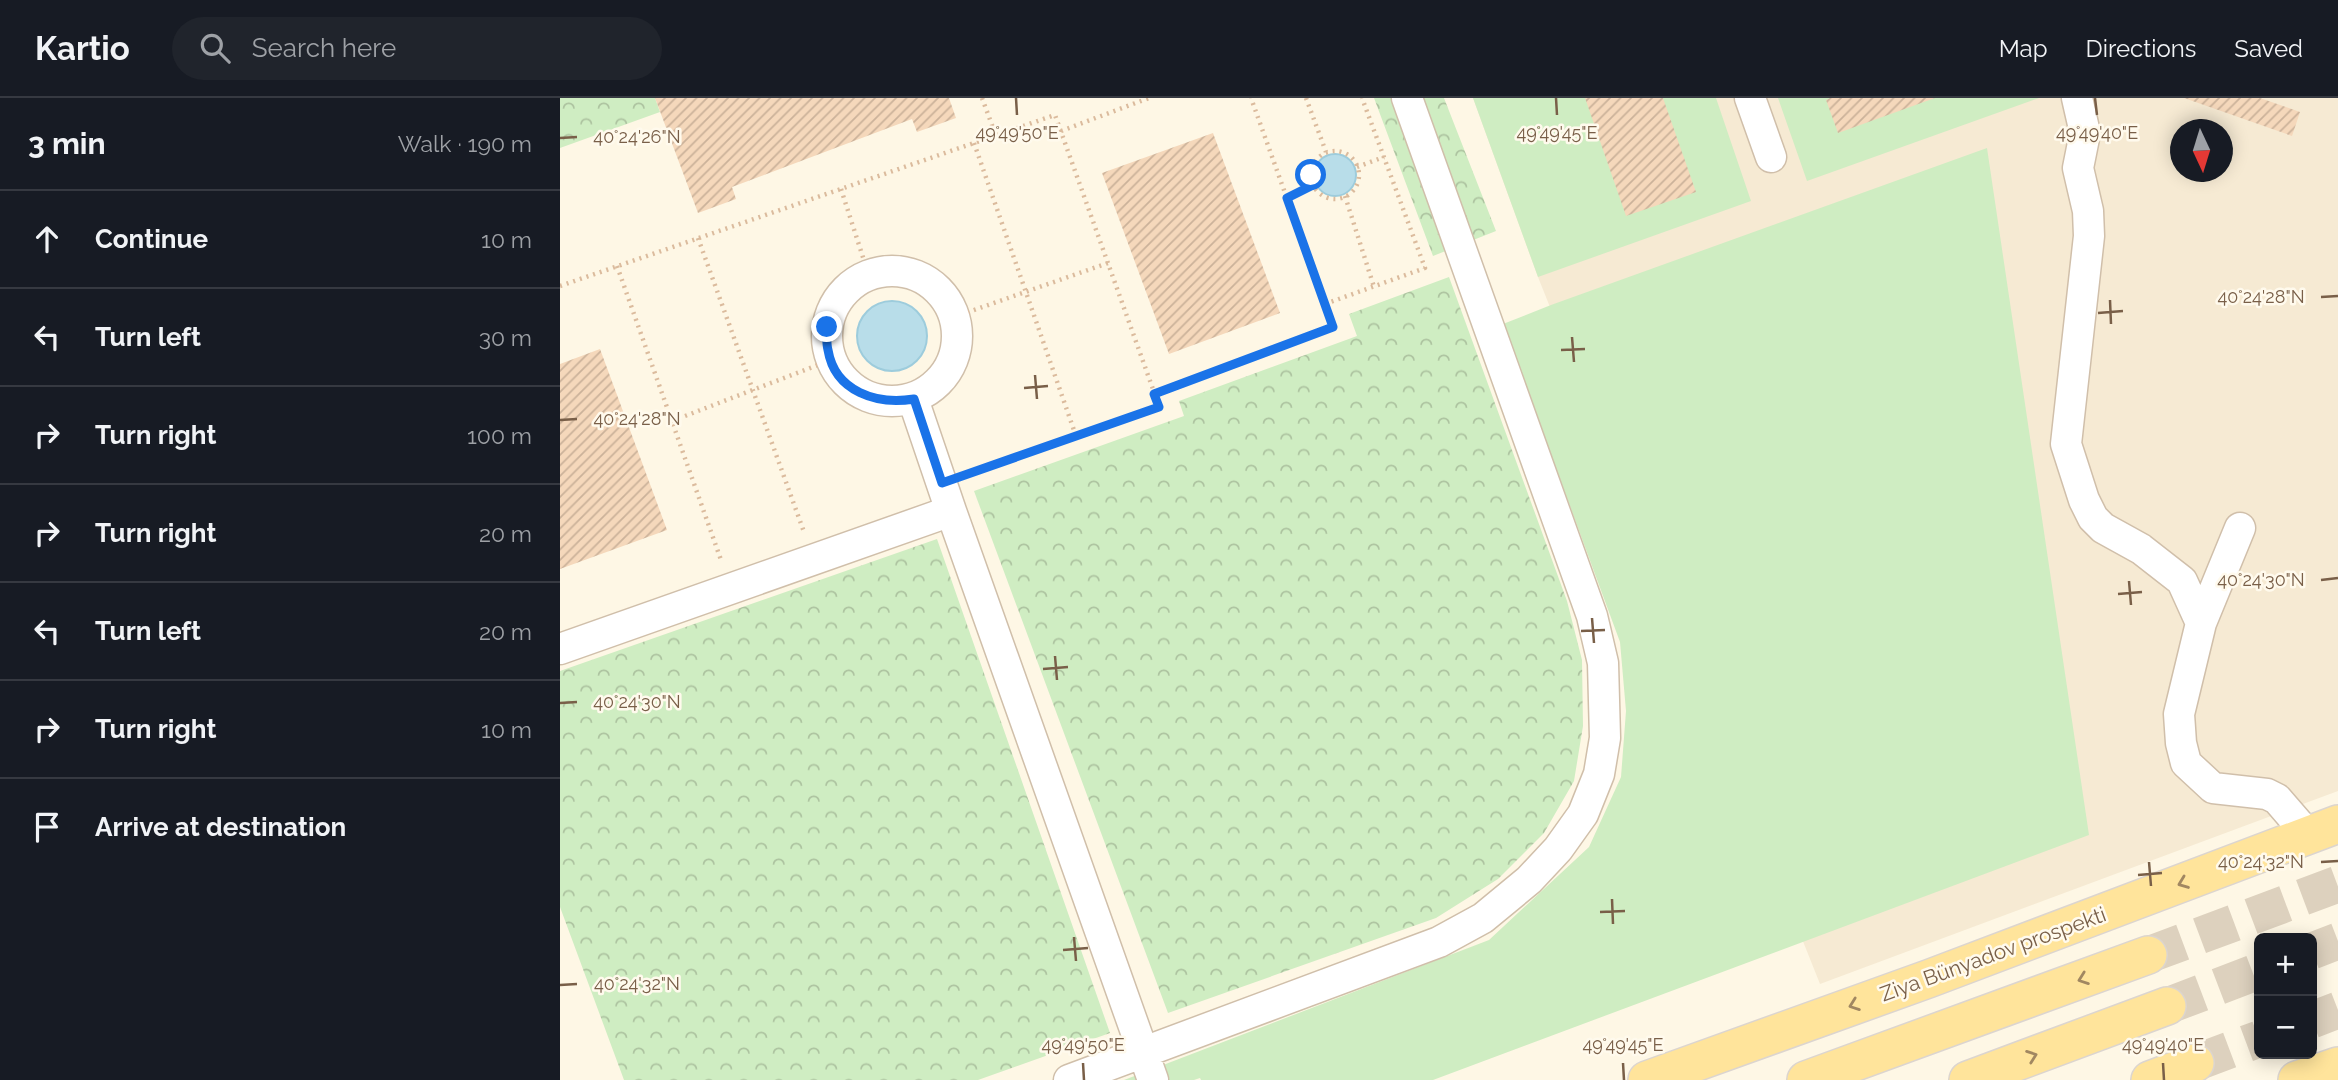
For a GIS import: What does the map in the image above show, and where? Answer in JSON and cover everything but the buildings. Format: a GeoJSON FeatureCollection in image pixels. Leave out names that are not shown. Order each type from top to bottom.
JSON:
{"type":"FeatureCollection","features":[{"type":"Feature","properties":{"kind":"main road","name":"Ziya Bünyadov prospekti"},"geometry":{"type":"LineString","coordinates":[[1647,1080],[1928,979],[2324,830]]}},
{"type":"Feature","properties":{"kind":"main road"},"geometry":{"type":"LineString","coordinates":[[1806,1080],[2148,955]]}},
{"type":"Feature","properties":{"kind":"main road"},"geometry":{"type":"LineString","coordinates":[[1968,1080],[2167,1006]]}},
{"type":"Feature","properties":{"kind":"main road"},"geometry":{"type":"LineString","coordinates":[[2150,1080],[2195,1063]]}},
{"type":"Feature","properties":{"kind":"main road"},"geometry":{"type":"LineString","coordinates":[[2297,1080],[2338,1066]]}},
{"type":"Feature","properties":{"kind":"street"},"geometry":{"type":"LineString","coordinates":[[1069,1080],[1148,1066],[1439,942],[1483,918],[1529,880],[1558,849],[1583,814],[1599,774],[1605,738],[1603,663],[1592,616],[1407,98]]}},
{"type":"Feature","properties":{"kind":"street"},"geometry":{"type":"LineString","coordinates":[[1750,98],[1771,157]]}},
{"type":"Feature","properties":{"kind":"street"},"geometry":{"type":"LineString","coordinates":[[2077,98],[2085,133],[2078,168],[2088,211],[2089,236],[2066,444],[2084,500],[2093,518],[2103,528],[2141,549],[2182,581],[2201,623]]}},
{"type":"Feature","properties":{"kind":"street"},"geometry":{"type":"LineString","coordinates":[[883,271],[901,271],[923,278],[938,289],[952,308],[954,317],[958,330],[957,352],[949,371],[934,388],[914,399],[895,402],[872,399],[849,386],[834,368],[828,350],[827,327],[833,307],[847,289],[869,276],[883,271]]}},
{"type":"Feature","properties":{"kind":"street"},"geometry":{"type":"LineString","coordinates":[[914,399],[946,497],[1148,1066]]}},
{"type":"Feature","properties":{"kind":"street"},"geometry":{"type":"LineString","coordinates":[[560,649],[814,559],[946,497]]}},
{"type":"Feature","properties":{"kind":"street"},"geometry":{"type":"LineString","coordinates":[[2241,528],[2201,623],[2179,715],[2186,763],[2213,788],[2267,794],[2324,830]]}},
{"type":"Feature","properties":{"kind":"path"},"geometry":{"type":"LineString","coordinates":[[982,98],[996,136]]}},
{"type":"Feature","properties":{"kind":"path"},"geometry":{"type":"LineString","coordinates":[[1061,131],[1149,98]]}},
{"type":"Feature","properties":{"kind":"path"},"geometry":{"type":"LineString","coordinates":[[1154,394],[1333,327],[1251,98]]}},
{"type":"Feature","properties":{"kind":"path"},"geometry":{"type":"LineString","coordinates":[[1306,98],[1326,152]]}},
{"type":"Feature","properties":{"kind":"path"},"geometry":{"type":"LineString","coordinates":[[1325,304],[1425,268],[1362,98]]}},
{"type":"Feature","properties":{"kind":"path"},"geometry":{"type":"LineString","coordinates":[[560,286],[1055,115],[1159,407],[1076,436],[946,497]]}},
{"type":"Feature","properties":{"kind":"path"},"geometry":{"type":"LineString","coordinates":[[974,143],[1076,436]]}},
{"type":"Feature","properties":{"kind":"path"},"geometry":{"type":"LineString","coordinates":[[1340,151],[1353,159],[1357,167],[1357,184],[1345,196],[1332,199],[1313,185],[1312,168],[1319,156],[1326,152],[1340,151]]}},
{"type":"Feature","properties":{"kind":"path"},"geometry":{"type":"LineString","coordinates":[[1357,167],[1384,157]]}},
{"type":"Feature","properties":{"kind":"path"},"geometry":{"type":"LineString","coordinates":[[1287,198],[1313,185]]}},
{"type":"Feature","properties":{"kind":"path"},"geometry":{"type":"LineString","coordinates":[[841,189],[869,276]]}},
{"type":"Feature","properties":{"kind":"path"},"geometry":{"type":"LineString","coordinates":[[1345,196],[1374,287]]}},
{"type":"Feature","properties":{"kind":"path"},"geometry":{"type":"LineString","coordinates":[[698,238],[814,559]]}},
{"type":"Feature","properties":{"kind":"path"},"geometry":{"type":"LineString","coordinates":[[954,317],[1108,262]]}},
{"type":"Feature","properties":{"kind":"path"},"geometry":{"type":"LineString","coordinates":[[617,267],[731,587]]}},
{"type":"Feature","properties":{"kind":"path"},"geometry":{"type":"LineString","coordinates":[[672,421],[831,360]]}},
{"type":"Feature","properties":{"kind":"shaded area"},"geometry":{"type":"Polygon","coordinates":[[[1473,98],[2338,98],[2338,791],[1820,984],[1538,277],[1473,98]]]}},
{"type":"Feature","properties":{"kind":"green space"},"geometry":{"type":"Polygon","coordinates":[[[560,98],[655,98],[660,112],[560,148],[560,98]]]}},
{"type":"Feature","properties":{"kind":"green space"},"geometry":{"type":"Polygon","coordinates":[[[1374,98],[1444,98],[1496,231],[1433,256],[1374,98]]]}},
{"type":"Feature","properties":{"kind":"green space"},"geometry":{"type":"Polygon","coordinates":[[[1473,98],[1716,98],[1751,201],[1538,277],[1473,98]]]}},
{"type":"Feature","properties":{"kind":"green space"},"geometry":{"type":"Polygon","coordinates":[[[1778,98],[2039,98],[1807,181],[1778,98]]]}},
{"type":"Feature","properties":{"kind":"green space"},"geometry":{"type":"Polygon","coordinates":[[[1987,148],[2089,835],[1433,1080],[1124,1080],[1489,940],[1589,847],[1621,777],[1626,711],[1620,642],[1503,324],[1987,148]]]}},
{"type":"Feature","properties":{"kind":"green space"},"geometry":{"type":"Polygon","coordinates":[[[1449,277],[1567,601],[1582,660],[1583,726],[1574,781],[1544,833],[1498,879],[1436,918],[1168,1013],[974,491],[1184,416],[1179,401],[1357,336],[1349,314],[1449,277]]]}},
{"type":"Feature","properties":{"kind":"green space"},"geometry":{"type":"Polygon","coordinates":[[[937,539],[1110,1033],[978,1080],[624,1080],[560,907],[560,671],[937,539]]]}},
{"type":"Feature","properties":{"kind":"water"},"geometry":{"type":"Polygon","coordinates":[[[1335,154],[1350,160],[1356,175],[1350,190],[1335,196],[1320,190],[1314,175],[1320,160],[1335,154]]]}},
{"type":"Feature","properties":{"kind":"water"},"geometry":{"type":"Polygon","coordinates":[[[885,301],[899,301],[912,306],[922,316],[927,336],[922,356],[912,366],[899,371],[885,371],[872,366],[862,356],[857,343],[857,329],[862,316],[872,306],[885,301]]]}},
{"type":"Feature","properties":{"kind":"tunnel"},"geometry":{"type":"LineString","coordinates":[[2148,955],[2338,884]]}},
{"type":"Feature","properties":{"kind":"tunnel"},"geometry":{"type":"LineString","coordinates":[[2317,949],[2338,941]]}},
{"type":"Feature","properties":{"kind":"tunnel"},"geometry":{"type":"LineString","coordinates":[[2167,1006],[2254,973]]}},
{"type":"Feature","properties":{"kind":"tunnel"},"geometry":{"type":"LineString","coordinates":[[2317,1018],[2338,1010]]}},
{"type":"Feature","properties":{"kind":"tunnel"},"geometry":{"type":"LineString","coordinates":[[2195,1063],[2254,1041]]}},
{"type":"Feature","properties":{"kind":"route"},"geometry":{"type":"LineString","coordinates":[[827,327],[831,360],[849,386],[872,399],[895,402],[914,399],[942,483],[1159,407],[1154,394],[1333,327],[1287,198],[1313,185],[1311,175]]}}]}
